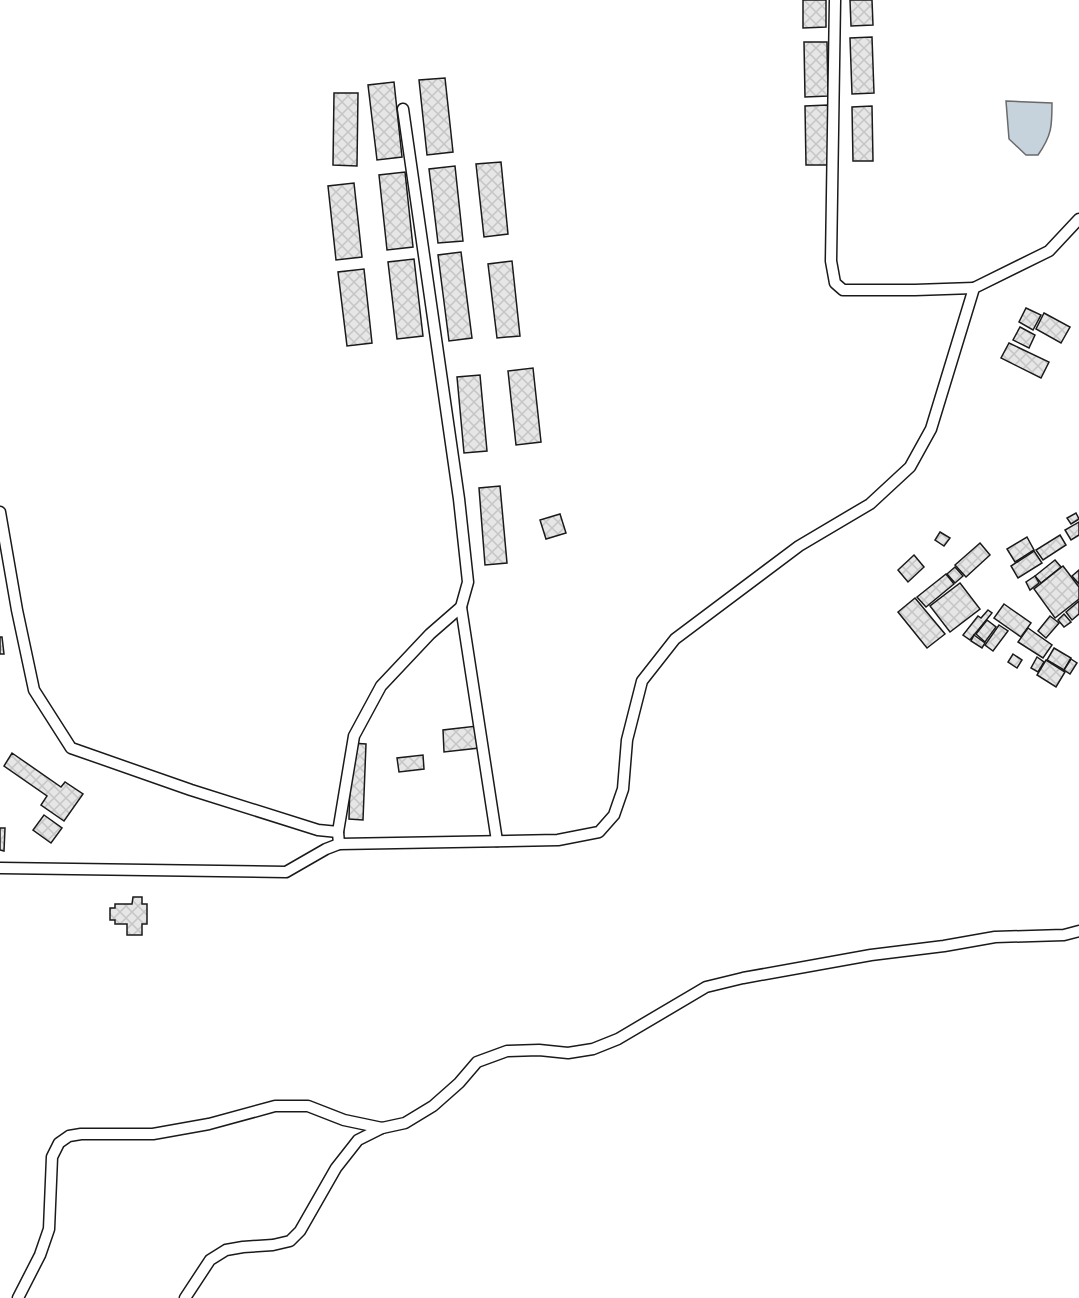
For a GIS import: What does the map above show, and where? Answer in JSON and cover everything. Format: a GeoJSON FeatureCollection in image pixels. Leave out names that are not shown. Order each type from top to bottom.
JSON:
{"type":"FeatureCollection","features":[{"type":"Feature","properties":{"kind":"street"},"geometry":{"type":"LineString","coordinates":[[836,0],[831,261],[835,283],[843,290],[974,288],[1048,251],[1079,219]]}},
{"type":"Feature","properties":{"kind":"street"},"geometry":{"type":"LineString","coordinates":[[403,109],[459,499],[468,582],[460,607],[497,841]]}},
{"type":"Feature","properties":{"kind":"street"},"geometry":{"type":"LineString","coordinates":[[0,512],[34,690],[71,748],[338,838],[558,840],[599,832],[614,815],[623,789],[627,740],[642,681],[675,639],[799,546],[870,504],[910,467],[931,429],[974,288]]}},
{"type":"Feature","properties":{"kind":"street"},"geometry":{"type":"LineString","coordinates":[[0,868],[286,872],[326,849],[338,838],[354,736],[381,686],[430,634],[460,607]]}},
{"type":"Feature","properties":{"kind":"street"},"geometry":{"type":"LineString","coordinates":[[185,1298],[210,1260],[226,1250],[290,1241],[300,1231],[336,1168],[358,1140],[382,1128],[405,1123],[433,1106],[459,1083],[477,1062],[507,1051],[539,1050],[568,1053],[593,1049],[618,1039],[706,987],[744,978],[871,955],[995,937],[1064,934],[1079,931]]}},
{"type":"Feature","properties":{"kind":"street"},"geometry":{"type":"LineString","coordinates":[[18,1298],[40,1255],[49,1229],[52,1157],[59,1143],[69,1136],[153,1134],[209,1124],[275,1106],[308,1106],[344,1120],[382,1128]]}},
{"type":"Feature","properties":{"kind":"shaded area"},"geometry":{"type":"Polygon","coordinates":[[[1006,101],[1052,103],[1050,130],[1038,155],[1026,155],[1009,139],[1006,101]]]}},
{"type":"Feature","properties":{"kind":"building"},"geometry":{"type":"Polygon","coordinates":[[[803,0],[826,0],[826,27],[803,28],[803,0]]]}},
{"type":"Feature","properties":{"kind":"building"},"geometry":{"type":"Polygon","coordinates":[[[850,0],[872,0],[873,25],[851,26],[850,0]]]}},
{"type":"Feature","properties":{"kind":"building"},"geometry":{"type":"Polygon","coordinates":[[[872,37],[874,93],[852,94],[850,38],[872,37]]]}},
{"type":"Feature","properties":{"kind":"building"},"geometry":{"type":"Polygon","coordinates":[[[804,42],[827,42],[828,96],[805,97],[804,42]]]}},
{"type":"Feature","properties":{"kind":"building"},"geometry":{"type":"Polygon","coordinates":[[[445,78],[453,152],[427,155],[419,80],[445,78]]]}},
{"type":"Feature","properties":{"kind":"building"},"geometry":{"type":"Polygon","coordinates":[[[394,82],[402,157],[377,160],[368,85],[394,82]]]}},
{"type":"Feature","properties":{"kind":"building"},"geometry":{"type":"Polygon","coordinates":[[[334,93],[358,93],[357,166],[333,165],[334,93]]]}},
{"type":"Feature","properties":{"kind":"building"},"geometry":{"type":"Polygon","coordinates":[[[828,105],[830,165],[806,165],[805,106],[828,105]]]}},
{"type":"Feature","properties":{"kind":"building"},"geometry":{"type":"Polygon","coordinates":[[[872,106],[873,161],[853,161],[852,107],[872,106]]]}},
{"type":"Feature","properties":{"kind":"building"},"geometry":{"type":"Polygon","coordinates":[[[501,162],[508,234],[484,237],[476,164],[501,162]]]}},
{"type":"Feature","properties":{"kind":"building"},"geometry":{"type":"Polygon","coordinates":[[[455,166],[463,241],[438,243],[429,169],[455,166]]]}},
{"type":"Feature","properties":{"kind":"building"},"geometry":{"type":"Polygon","coordinates":[[[405,172],[413,247],[387,250],[379,175],[405,172]]]}},
{"type":"Feature","properties":{"kind":"building"},"geometry":{"type":"Polygon","coordinates":[[[354,183],[362,257],[336,260],[328,186],[354,183]]]}},
{"type":"Feature","properties":{"kind":"building"},"geometry":{"type":"Polygon","coordinates":[[[461,252],[472,338],[449,341],[438,255],[461,252]]]}},
{"type":"Feature","properties":{"kind":"building"},"geometry":{"type":"Polygon","coordinates":[[[414,259],[423,336],[397,339],[388,262],[414,259]]]}},
{"type":"Feature","properties":{"kind":"building"},"geometry":{"type":"Polygon","coordinates":[[[512,261],[520,336],[497,338],[488,264],[512,261]]]}},
{"type":"Feature","properties":{"kind":"building"},"geometry":{"type":"Polygon","coordinates":[[[364,269],[372,343],[347,346],[338,272],[364,269]]]}},
{"type":"Feature","properties":{"kind":"building"},"geometry":{"type":"Polygon","coordinates":[[[1026,308],[1041,315],[1033,330],[1019,322],[1026,308]]]}},
{"type":"Feature","properties":{"kind":"building"},"geometry":{"type":"Polygon","coordinates":[[[1044,313],[1070,327],[1061,343],[1036,329],[1044,313]]]}},
{"type":"Feature","properties":{"kind":"building"},"geometry":{"type":"Polygon","coordinates":[[[1020,327],[1035,335],[1029,348],[1013,340],[1020,327]]]}},
{"type":"Feature","properties":{"kind":"building"},"geometry":{"type":"Polygon","coordinates":[[[1009,343],[1049,362],[1041,378],[1001,358],[1009,343]]]}},
{"type":"Feature","properties":{"kind":"building"},"geometry":{"type":"Polygon","coordinates":[[[533,368],[541,442],[516,445],[508,371],[533,368]]]}},
{"type":"Feature","properties":{"kind":"building"},"geometry":{"type":"Polygon","coordinates":[[[480,375],[487,451],[464,453],[457,377],[480,375]]]}},
{"type":"Feature","properties":{"kind":"building"},"geometry":{"type":"Polygon","coordinates":[[[500,486],[507,563],[485,565],[479,488],[500,486]]]}},
{"type":"Feature","properties":{"kind":"building"},"geometry":{"type":"Polygon","coordinates":[[[1076,513],[1079,519],[1071,524],[1067,518],[1076,513]]]}},
{"type":"Feature","properties":{"kind":"building"},"geometry":{"type":"Polygon","coordinates":[[[560,514],[566,533],[546,539],[540,520],[560,514]]]}},
{"type":"Feature","properties":{"kind":"building"},"geometry":{"type":"Polygon","coordinates":[[[1079,522],[1079,535],[1071,540],[1065,530],[1079,522]]]}},
{"type":"Feature","properties":{"kind":"building"},"geometry":{"type":"Polygon","coordinates":[[[940,532],[950,538],[944,546],[935,540],[940,532]]]}},
{"type":"Feature","properties":{"kind":"building"},"geometry":{"type":"Polygon","coordinates":[[[1060,535],[1066,545],[1043,560],[1036,550],[1060,535]]]}},
{"type":"Feature","properties":{"kind":"building"},"geometry":{"type":"Polygon","coordinates":[[[1027,537],[1034,550],[1015,562],[1007,549],[1027,537]]]}},
{"type":"Feature","properties":{"kind":"building"},"geometry":{"type":"Polygon","coordinates":[[[980,543],[990,555],[966,577],[955,565],[980,543]]]}},
{"type":"Feature","properties":{"kind":"building"},"geometry":{"type":"Polygon","coordinates":[[[1034,551],[1042,563],[1018,578],[1011,566],[1034,551]]]}},
{"type":"Feature","properties":{"kind":"building"},"geometry":{"type":"Polygon","coordinates":[[[914,555],[924,567],[908,582],[898,570],[914,555]]]}},
{"type":"Feature","properties":{"kind":"building"},"geometry":{"type":"Polygon","coordinates":[[[1055,560],[1061,567],[1041,583],[1035,576],[1055,560]]]}},
{"type":"Feature","properties":{"kind":"building"},"geometry":{"type":"Polygon","coordinates":[[[1063,566],[1079,587],[1079,599],[1055,618],[1034,589],[1063,566]]]}},
{"type":"Feature","properties":{"kind":"building"},"geometry":{"type":"Polygon","coordinates":[[[955,567],[963,576],[955,583],[947,574],[955,567]]]}},
{"type":"Feature","properties":{"kind":"building"},"geometry":{"type":"Polygon","coordinates":[[[1079,570],[1079,584],[1072,576],[1079,570]]]}},
{"type":"Feature","properties":{"kind":"building"},"geometry":{"type":"Polygon","coordinates":[[[946,574],[954,584],[926,607],[917,597],[946,574]]]}},
{"type":"Feature","properties":{"kind":"building"},"geometry":{"type":"Polygon","coordinates":[[[1035,576],[1039,583],[1030,590],[1026,582],[1035,576]]]}},
{"type":"Feature","properties":{"kind":"building"},"geometry":{"type":"Polygon","coordinates":[[[960,583],[980,609],[950,632],[930,606],[960,583]]]}},
{"type":"Feature","properties":{"kind":"building"},"geometry":{"type":"Polygon","coordinates":[[[915,598],[945,634],[927,648],[898,612],[915,598]]]}},
{"type":"Feature","properties":{"kind":"building"},"geometry":{"type":"Polygon","coordinates":[[[1079,601],[1079,614],[1072,620],[1066,612],[1079,601]]]}},
{"type":"Feature","properties":{"kind":"building"},"geometry":{"type":"Polygon","coordinates":[[[1004,604],[1031,623],[1021,637],[994,618],[1004,604]]]}},
{"type":"Feature","properties":{"kind":"building"},"geometry":{"type":"Polygon","coordinates":[[[988,610],[992,613],[970,640],[963,635],[978,616],[981,618],[988,610]]]}},
{"type":"Feature","properties":{"kind":"building"},"geometry":{"type":"Polygon","coordinates":[[[1064,614],[1071,622],[1064,627],[1058,620],[1064,614]]]}},
{"type":"Feature","properties":{"kind":"building"},"geometry":{"type":"Polygon","coordinates":[[[1050,616],[1059,623],[1046,638],[1038,631],[1050,616]]]}},
{"type":"Feature","properties":{"kind":"building"},"geometry":{"type":"Polygon","coordinates":[[[987,620],[996,627],[985,642],[976,634],[987,620]]]}},
{"type":"Feature","properties":{"kind":"building"},"geometry":{"type":"Polygon","coordinates":[[[999,625],[1008,631],[993,651],[985,645],[999,625]]]}},
{"type":"Feature","properties":{"kind":"building"},"geometry":{"type":"Polygon","coordinates":[[[1028,628],[1052,645],[1043,658],[1018,642],[1028,628]]]}},
{"type":"Feature","properties":{"kind":"building"},"geometry":{"type":"Polygon","coordinates":[[[974,635],[985,643],[982,648],[971,641],[974,635]]]}},
{"type":"Feature","properties":{"kind":"building"},"geometry":{"type":"Polygon","coordinates":[[[0,637],[2,637],[4,654],[0,654],[0,637]]]}},
{"type":"Feature","properties":{"kind":"building"},"geometry":{"type":"Polygon","coordinates":[[[1054,648],[1071,658],[1064,670],[1047,660],[1054,648]]]}},
{"type":"Feature","properties":{"kind":"building"},"geometry":{"type":"Polygon","coordinates":[[[1013,654],[1022,660],[1017,668],[1008,662],[1013,654]]]}},
{"type":"Feature","properties":{"kind":"building"},"geometry":{"type":"Polygon","coordinates":[[[1037,657],[1044,662],[1038,672],[1031,668],[1037,657]]]}},
{"type":"Feature","properties":{"kind":"building"},"geometry":{"type":"Polygon","coordinates":[[[1071,659],[1077,663],[1070,674],[1064,670],[1071,659]]]}},
{"type":"Feature","properties":{"kind":"building"},"geometry":{"type":"Polygon","coordinates":[[[1046,660],[1065,672],[1056,687],[1037,675],[1046,660]]]}},
{"type":"Feature","properties":{"kind":"building"},"geometry":{"type":"Polygon","coordinates":[[[477,726],[479,748],[444,752],[443,730],[477,726]]]}},
{"type":"Feature","properties":{"kind":"building"},"geometry":{"type":"Polygon","coordinates":[[[351,743],[366,744],[363,820],[349,819],[351,743]]]}},
{"type":"Feature","properties":{"kind":"building"},"geometry":{"type":"Polygon","coordinates":[[[12,753],[61,787],[65,782],[83,794],[64,821],[41,805],[47,796],[4,766],[12,753]]]}},
{"type":"Feature","properties":{"kind":"building"},"geometry":{"type":"Polygon","coordinates":[[[423,755],[424,769],[399,772],[397,758],[423,755]]]}},
{"type":"Feature","properties":{"kind":"building"},"geometry":{"type":"Polygon","coordinates":[[[44,815],[62,828],[51,843],[33,830],[44,815]]]}},
{"type":"Feature","properties":{"kind":"building"},"geometry":{"type":"Polygon","coordinates":[[[0,828],[5,828],[4,851],[0,850],[0,828]]]}},
{"type":"Feature","properties":{"kind":"building"},"geometry":{"type":"Polygon","coordinates":[[[133,897],[142,897],[142,904],[147,904],[147,924],[142,924],[142,935],[127,935],[127,924],[115,924],[115,920],[110,920],[110,908],[115,908],[115,904],[132,904],[133,897]]]}}]}
